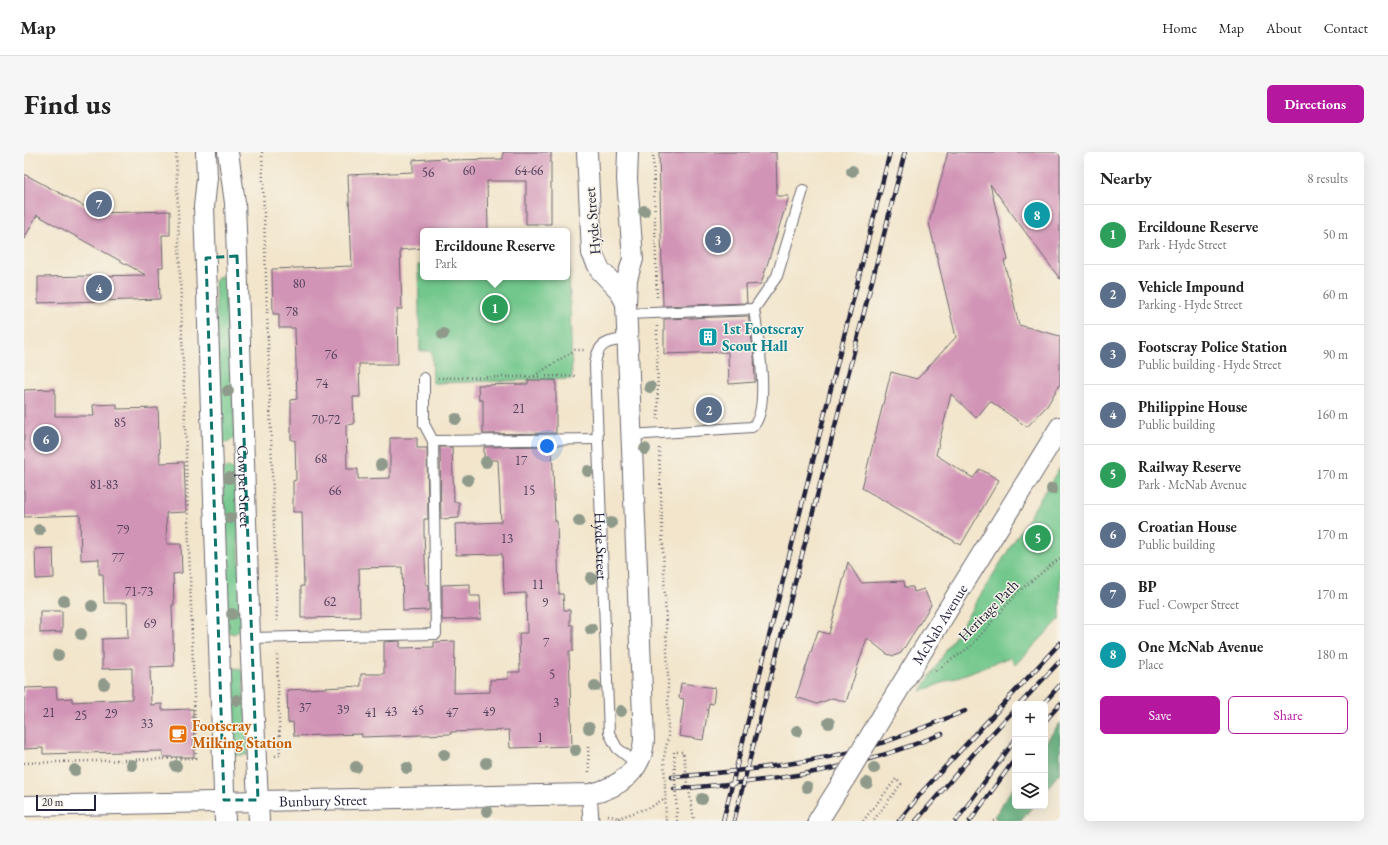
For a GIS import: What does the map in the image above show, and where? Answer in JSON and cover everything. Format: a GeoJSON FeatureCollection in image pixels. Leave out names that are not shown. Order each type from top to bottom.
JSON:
{"type":"FeatureCollection","features":[{"type":"Feature","properties":{"kind":"street","name":"Cowper Street"},"geometry":{"type":"LineString","coordinates":[[206,152],[207,178],[204,207],[225,821]]}},
{"type":"Feature","properties":{"kind":"street","name":"Cowper Street"},"geometry":{"type":"LineString","coordinates":[[228,152],[235,203],[250,644],[258,821]]}},
{"type":"Feature","properties":{"kind":"street","name":"Hyde Street"},"geometry":{"type":"LineString","coordinates":[[587,152],[592,253],[600,270],[621,292],[627,309]]}},
{"type":"Feature","properties":{"kind":"street","name":"Hyde Street"},"geometry":{"type":"LineString","coordinates":[[621,782],[629,776],[637,764],[642,754],[644,740],[627,309],[627,279],[633,259],[627,179],[628,152]]}},
{"type":"Feature","properties":{"kind":"street"},"geometry":{"type":"LineString","coordinates":[[206,258],[237,256]]}},
{"type":"Feature","properties":{"kind":"street","name":"McNab Avenue"},"geometry":{"type":"LineString","coordinates":[[818,821],[1060,427]]}},
{"type":"Feature","properties":{"kind":"street"},"geometry":{"type":"LineString","coordinates":[[213,454],[244,453]]}},
{"type":"Feature","properties":{"kind":"street"},"geometry":{"type":"LineString","coordinates":[[220,652],[250,644]]}},
{"type":"Feature","properties":{"kind":"street","name":"Bunbury Street"},"geometry":{"type":"LineString","coordinates":[[24,806],[224,800],[590,794],[608,789],[621,782]]}},
{"type":"Feature","properties":{"kind":"lane"},"geometry":{"type":"LineString","coordinates":[[631,435],[752,427],[756,423],[760,416],[763,385],[754,309],[777,276],[803,190]]}},
{"type":"Feature","properties":{"kind":"lane"},"geometry":{"type":"LineString","coordinates":[[627,309],[657,313],[754,309]]}},
{"type":"Feature","properties":{"kind":"lane"},"geometry":{"type":"LineString","coordinates":[[598,349],[604,344],[628,339]]}},
{"type":"Feature","properties":{"kind":"lane","name":"Hyde Street"},"geometry":{"type":"LineString","coordinates":[[598,349],[595,365],[597,439],[609,733],[617,748],[637,764]]}},
{"type":"Feature","properties":{"kind":"lane"},"geometry":{"type":"LineString","coordinates":[[250,644],[277,637],[436,634],[433,441],[424,424],[424,378]]}},
{"type":"Feature","properties":{"kind":"lane"},"geometry":{"type":"LineString","coordinates":[[433,441],[597,439]]}},
{"type":"Feature","properties":{"kind":"path"},"geometry":{"type":"LineString","coordinates":[[24,763],[196,758],[176,152]]}},
{"type":"Feature","properties":{"kind":"path"},"geometry":{"type":"LineString","coordinates":[[262,152],[280,755],[270,756]]}},
{"type":"Feature","properties":{"kind":"path"},"geometry":{"type":"LineString","coordinates":[[653,152],[658,434],[668,674],[668,738],[664,757],[666,821]]}},
{"type":"Feature","properties":{"kind":"path"},"geometry":{"type":"LineString","coordinates":[[534,376],[574,350],[598,349]]}},
{"type":"Feature","properties":{"kind":"path"},"geometry":{"type":"LineString","coordinates":[[424,378],[575,376]]}},
{"type":"Feature","properties":{"kind":"path","name":"Heritage Path"},"geometry":{"type":"LineString","coordinates":[[929,674],[970,647],[1019,592],[1060,558]]}},
{"type":"Feature","properties":{"kind":"path"},"geometry":{"type":"LineString","coordinates":[[588,747],[589,782]]}},
{"type":"Feature","properties":{"kind":"path"},"geometry":{"type":"LineString","coordinates":[[677,821],[674,752],[683,752],[694,821]]}},
{"type":"Feature","properties":{"kind":"path"},"geometry":{"type":"LineString","coordinates":[[863,821],[896,780],[901,784],[873,821]]}},
{"type":"Feature","properties":{"kind":"path"},"geometry":{"type":"LineString","coordinates":[[618,818],[651,807],[665,798]]}},
{"type":"Feature","properties":{"kind":"path"},"geometry":{"type":"LineString","coordinates":[[605,814],[627,821]]}},
{"type":"Feature","properties":{"kind":"highlighted area"},"geometry":{"type":"Polygon","coordinates":[[[237,256],[258,800],[224,800],[206,258],[237,256]]]}},
{"type":"Feature","properties":{"kind":"green space"},"geometry":{"type":"Polygon","coordinates":[[[418,265],[420,265],[420,280],[569,280],[572,379],[433,383],[432,351],[420,351],[418,265]]]}},
{"type":"Feature","properties":{"kind":"green space"},"geometry":{"type":"Polygon","coordinates":[[[225,276],[229,279],[235,438],[227,443],[221,441],[215,281],[219,277],[225,276]]]}},
{"type":"Feature","properties":{"kind":"green space"},"geometry":{"type":"Polygon","coordinates":[[[227,467],[236,470],[242,629],[234,634],[226,630],[223,470],[227,467]]]}},
{"type":"Feature","properties":{"kind":"green space"},"geometry":{"type":"Polygon","coordinates":[[[1060,467],[1060,619],[1015,665],[1010,657],[921,691],[1060,467]]]}},
{"type":"Feature","properties":{"kind":"green space"},"geometry":{"type":"Polygon","coordinates":[[[235,668],[240,669],[243,674],[248,755],[229,755],[228,675],[231,670],[235,668]]]}},
{"type":"Feature","properties":{"kind":"green space"},"geometry":{"type":"Polygon","coordinates":[[[1060,723],[1060,772],[1048,787],[1048,773],[1048,739],[1060,723]]]}},
{"type":"Feature","properties":{"kind":"green space"},"geometry":{"type":"Polygon","coordinates":[[[1012,789],[1012,809],[1031,809],[1021,821],[999,821],[994,817],[1012,789]]]}},
{"type":"Feature","properties":{"kind":"building"},"geometry":{"type":"Polygon","coordinates":[[[503,152],[551,152],[551,224],[526,224],[526,181],[487,181],[488,228],[420,228],[420,248],[400,250],[402,309],[397,309],[398,364],[359,364],[360,397],[353,397],[354,424],[346,425],[347,469],[358,469],[358,479],[390,478],[390,438],[417,438],[417,448],[427,448],[428,519],[424,519],[424,532],[426,585],[429,585],[429,610],[403,611],[402,567],[359,568],[360,617],[301,618],[301,586],[304,586],[302,512],[293,512],[293,481],[296,480],[295,440],[291,440],[291,400],[297,399],[295,328],[279,328],[279,314],[273,314],[272,269],[352,266],[348,175],[413,172],[413,160],[446,158],[447,160],[503,159],[503,152]]]}},
{"type":"Feature","properties":{"kind":"building"},"geometry":{"type":"Polygon","coordinates":[[[659,152],[776,152],[777,196],[789,196],[761,284],[746,285],[747,303],[663,306],[659,152]]]}},
{"type":"Feature","properties":{"kind":"building"},"geometry":{"type":"Polygon","coordinates":[[[948,152],[1060,152],[1060,279],[990,184],[1008,260],[1004,261],[1019,325],[1060,336],[1060,384],[1047,406],[1027,427],[990,401],[976,418],[951,394],[936,455],[973,478],[980,469],[999,480],[961,545],[862,488],[891,372],[917,379],[956,337],[929,223],[948,152]]]}},
{"type":"Feature","properties":{"kind":"building"},"geometry":{"type":"Polygon","coordinates":[[[24,174],[97,213],[170,211],[170,235],[162,235],[163,267],[159,267],[160,299],[38,303],[38,277],[146,275],[37,215],[24,239],[24,174]]]}},
{"type":"Feature","properties":{"kind":"building","name":"1st Footscray Scout Hall"},"geometry":{"type":"Polygon","coordinates":[[[748,316],[754,354],[755,382],[729,384],[728,352],[664,354],[664,319],[748,316]]]}},
{"type":"Feature","properties":{"kind":"building"},"geometry":{"type":"Polygon","coordinates":[[[528,380],[556,380],[556,433],[483,434],[483,400],[479,400],[478,385],[528,384],[528,380]]]}},
{"type":"Feature","properties":{"kind":"building"},"geometry":{"type":"Polygon","coordinates":[[[55,389],[55,416],[94,416],[93,405],[117,404],[117,409],[158,408],[160,463],[184,462],[186,512],[166,513],[167,544],[181,544],[182,573],[173,574],[174,605],[172,605],[174,666],[150,667],[151,705],[162,704],[162,710],[193,709],[194,757],[163,757],[163,751],[43,754],[43,748],[24,749],[24,688],[56,687],[57,699],[72,698],[72,702],[132,699],[132,668],[102,669],[102,639],[128,638],[127,603],[104,603],[103,574],[99,574],[99,559],[81,560],[80,515],[24,517],[24,390],[55,389]]]}},
{"type":"Feature","properties":{"kind":"building"},"geometry":{"type":"Polygon","coordinates":[[[552,446],[555,521],[557,521],[559,594],[563,594],[564,610],[570,610],[570,625],[573,625],[573,651],[569,651],[572,746],[510,748],[509,730],[451,732],[451,734],[362,737],[362,734],[294,736],[293,722],[288,723],[287,690],[361,686],[361,674],[384,674],[384,642],[400,641],[400,648],[434,647],[434,642],[455,641],[454,693],[490,692],[490,680],[508,679],[508,672],[520,672],[519,633],[527,633],[526,593],[504,594],[502,554],[456,555],[455,524],[501,522],[498,460],[484,460],[484,447],[552,446]]]}},
{"type":"Feature","properties":{"kind":"building"},"geometry":{"type":"Polygon","coordinates":[[[440,447],[452,447],[454,502],[459,502],[459,518],[441,519],[440,447]]]}},
{"type":"Feature","properties":{"kind":"building"},"geometry":{"type":"Polygon","coordinates":[[[53,548],[54,578],[36,579],[35,549],[53,548]]]}},
{"type":"Feature","properties":{"kind":"building"},"geometry":{"type":"Polygon","coordinates":[[[848,562],[861,583],[904,581],[905,587],[913,587],[914,592],[924,589],[931,605],[901,653],[894,656],[887,654],[867,638],[846,702],[833,698],[817,704],[796,697],[818,631],[829,634],[848,562]]]}},
{"type":"Feature","properties":{"kind":"building"},"geometry":{"type":"Polygon","coordinates":[[[470,584],[470,596],[480,596],[481,619],[442,620],[442,585],[470,584]]]}},
{"type":"Feature","properties":{"kind":"building"},"geometry":{"type":"Polygon","coordinates":[[[40,611],[62,611],[62,632],[40,633],[40,611]]]}},
{"type":"Feature","properties":{"kind":"building"},"geometry":{"type":"Polygon","coordinates":[[[681,683],[715,688],[713,704],[709,703],[703,740],[679,736],[684,699],[679,698],[681,683]]]}},
{"type":"Feature","properties":{"kind":"railway"},"geometry":{"type":"LineString","coordinates":[[723,821],[890,152]]}},
{"type":"Feature","properties":{"kind":"railway"},"geometry":{"type":"LineString","coordinates":[[734,821],[905,152]]}},
{"type":"Feature","properties":{"kind":"railway"},"geometry":{"type":"LineString","coordinates":[[899,821],[921,793],[1060,643]]}},
{"type":"Feature","properties":{"kind":"railway"},"geometry":{"type":"LineString","coordinates":[[1023,701],[1060,661]]}},
{"type":"Feature","properties":{"kind":"railway"},"geometry":{"type":"LineString","coordinates":[[1046,701],[1060,685]]}},
{"type":"Feature","properties":{"kind":"railway"},"geometry":{"type":"LineString","coordinates":[[1048,718],[1060,704]]}},
{"type":"Feature","properties":{"kind":"railway"},"geometry":{"type":"LineString","coordinates":[[672,777],[760,768],[803,762],[847,753],[892,739],[965,711]]}},
{"type":"Feature","properties":{"kind":"railway"},"geometry":{"type":"LineString","coordinates":[[916,821],[976,751],[1012,712]]}},
{"type":"Feature","properties":{"kind":"railway"},"geometry":{"type":"LineString","coordinates":[[674,789],[777,778],[828,769],[887,754],[942,734]]}},
{"type":"Feature","properties":{"kind":"railway"},"geometry":{"type":"LineString","coordinates":[[956,821],[1012,744]]}},
{"type":"Feature","properties":{"kind":"railway"},"geometry":{"type":"LineString","coordinates":[[970,821],[1012,763]]}},
{"type":"Feature","properties":{"kind":"place","name":"BP"},"geometry":{"type":"Point","coordinates":[99,204]}},
{"type":"Feature","properties":{"kind":"place","name":"One McNab Avenue"},"geometry":{"type":"Point","coordinates":[1037,215]}},
{"type":"Feature","properties":{"kind":"place","name":"Footscray Police Station"},"geometry":{"type":"Point","coordinates":[718,240]}},
{"type":"Feature","properties":{"kind":"place","name":"Philippine House"},"geometry":{"type":"Point","coordinates":[99,288]}},
{"type":"Feature","properties":{"kind":"place","name":"Ercildoune Reserve"},"geometry":{"type":"Point","coordinates":[495,308]}},
{"type":"Feature","properties":{"kind":"place","name":"1st Footscray Scout Hall"},"geometry":{"type":"Point","coordinates":[708,337]}},
{"type":"Feature","properties":{"kind":"place","name":"Vehicle Impound"},"geometry":{"type":"Point","coordinates":[709,410]}},
{"type":"Feature","properties":{"kind":"place","name":"Croatian House"},"geometry":{"type":"Point","coordinates":[46,439]}},
{"type":"Feature","properties":{"kind":"place","name":"Railway Reserve"},"geometry":{"type":"Point","coordinates":[1038,538]}},
{"type":"Feature","properties":{"kind":"place","name":"Footscray Milking Station"},"geometry":{"type":"Point","coordinates":[178,734]}}]}
